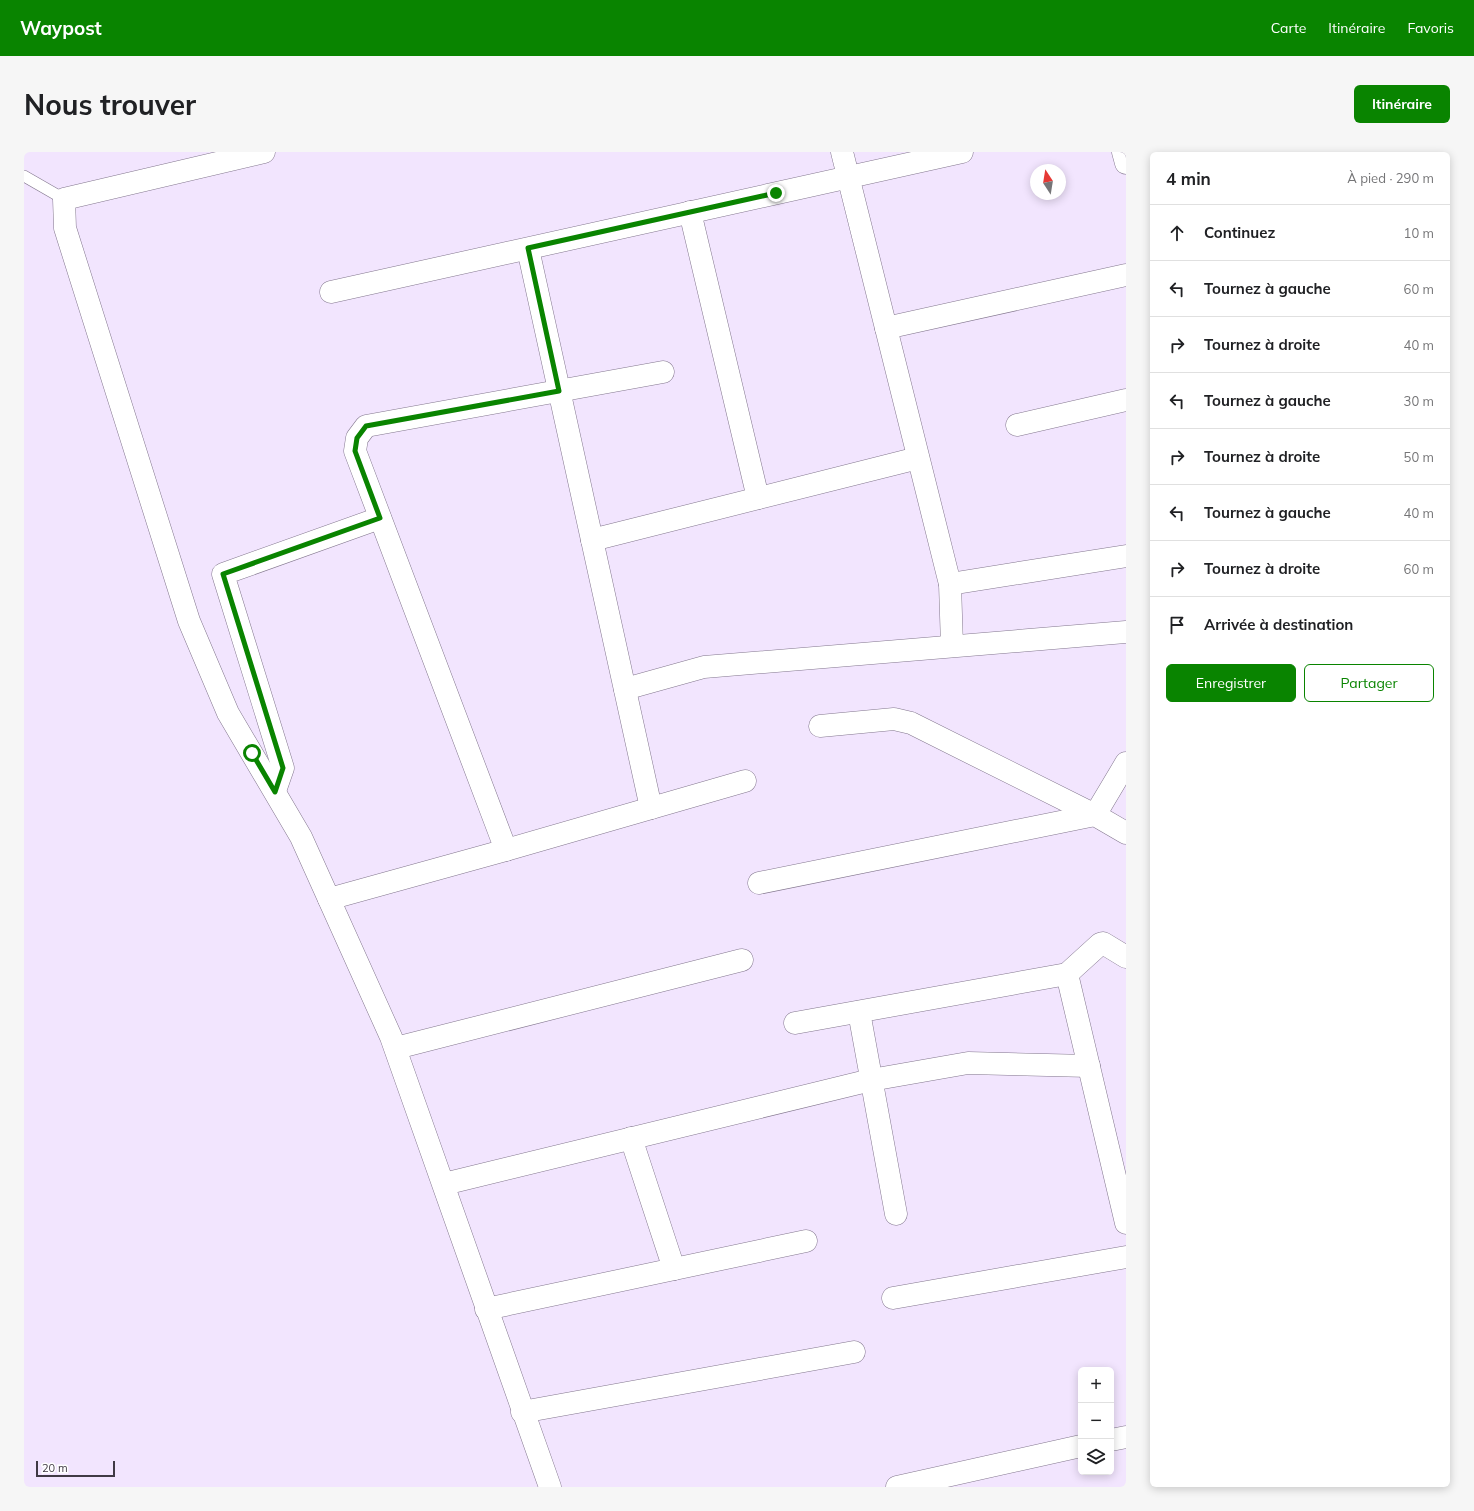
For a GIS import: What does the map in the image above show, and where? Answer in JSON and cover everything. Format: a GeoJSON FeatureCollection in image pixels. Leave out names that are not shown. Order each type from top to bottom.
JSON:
{"type":"FeatureCollection","features":[{"type":"Feature","properties":{"kind":"street"},"geometry":{"type":"LineString","coordinates":[[264,152],[64,199],[65,228],[189,621],[228,713],[301,837],[396,1048],[444,1184],[486,1310],[550,1487]]}},
{"type":"Feature","properties":{"kind":"street"},"geometry":{"type":"LineString","coordinates":[[842,152],[950,584],[952,646]]}},
{"type":"Feature","properties":{"kind":"street"},"geometry":{"type":"LineString","coordinates":[[331,292],[962,152]]}},
{"type":"Feature","properties":{"kind":"street"},"geometry":{"type":"LineString","coordinates":[[1123,152],[1126,163]]}},
{"type":"Feature","properties":{"kind":"street"},"geometry":{"type":"LineString","coordinates":[[690,212],[758,498]]}},
{"type":"Feature","properties":{"kind":"street"},"geometry":{"type":"LineString","coordinates":[[528,248],[651,808]]}},
{"type":"Feature","properties":{"kind":"street"},"geometry":{"type":"LineString","coordinates":[[886,328],[1126,275]]}},
{"type":"Feature","properties":{"kind":"street"},"geometry":{"type":"LineString","coordinates":[[506,850],[355,451],[357,438],[366,426],[663,372]]}},
{"type":"Feature","properties":{"kind":"street"},"geometry":{"type":"LineString","coordinates":[[1017,425],[1126,400]]}},
{"type":"Feature","properties":{"kind":"street"},"geometry":{"type":"LineString","coordinates":[[592,540],[918,458]]}},
{"type":"Feature","properties":{"kind":"street"},"geometry":{"type":"LineString","coordinates":[[275,792],[283,768],[223,574],[380,518]]}},
{"type":"Feature","properties":{"kind":"street"},"geometry":{"type":"LineString","coordinates":[[950,584],[1126,556]]}},
{"type":"Feature","properties":{"kind":"street"},"geometry":{"type":"LineString","coordinates":[[625,689],[704,667],[1126,632]]}},
{"type":"Feature","properties":{"kind":"street"},"geometry":{"type":"LineString","coordinates":[[820,726],[894,719],[911,723],[1095,815],[1126,833]]}},
{"type":"Feature","properties":{"kind":"street"},"geometry":{"type":"LineString","coordinates":[[759,883],[1095,815],[1126,763]]}},
{"type":"Feature","properties":{"kind":"street"},"geometry":{"type":"LineString","coordinates":[[329,899],[745,781]]}},
{"type":"Feature","properties":{"kind":"street"},"geometry":{"type":"LineString","coordinates":[[795,1023],[1067,974],[1100,944],[1106,944],[1126,957]]}},
{"type":"Feature","properties":{"kind":"street"},"geometry":{"type":"LineString","coordinates":[[396,1048],[742,960]]}},
{"type":"Feature","properties":{"kind":"street"},"geometry":{"type":"LineString","coordinates":[[1067,974],[1123,1199],[1126,1223]]}},
{"type":"Feature","properties":{"kind":"street"},"geometry":{"type":"LineString","coordinates":[[858,1012],[896,1214]]}},
{"type":"Feature","properties":{"kind":"street"},"geometry":{"type":"LineString","coordinates":[[444,1184],[871,1080],[968,1063],[1089,1066]]}},
{"type":"Feature","properties":{"kind":"street"},"geometry":{"type":"LineString","coordinates":[[631,1138],[674,1269]]}},
{"type":"Feature","properties":{"kind":"street"},"geometry":{"type":"LineString","coordinates":[[486,1310],[806,1241]]}},
{"type":"Feature","properties":{"kind":"street"},"geometry":{"type":"LineString","coordinates":[[893,1298],[1126,1257]]}},
{"type":"Feature","properties":{"kind":"street"},"geometry":{"type":"LineString","coordinates":[[522,1412],[854,1352]]}},
{"type":"Feature","properties":{"kind":"street"},"geometry":{"type":"LineString","coordinates":[[1114,1439],[1126,1437]]}},
{"type":"Feature","properties":{"kind":"street"},"geometry":{"type":"LineString","coordinates":[[897,1487],[1078,1447]]}},
{"type":"Feature","properties":{"kind":"lane"},"geometry":{"type":"LineString","coordinates":[[24,176],[64,199]]}},
{"type":"Feature","properties":{"kind":"route"},"geometry":{"type":"LineString","coordinates":[[252,753],[275,792],[283,768],[223,574],[380,518],[355,451],[357,438],[366,426],[559,391],[528,248],[776,193]]}}]}
